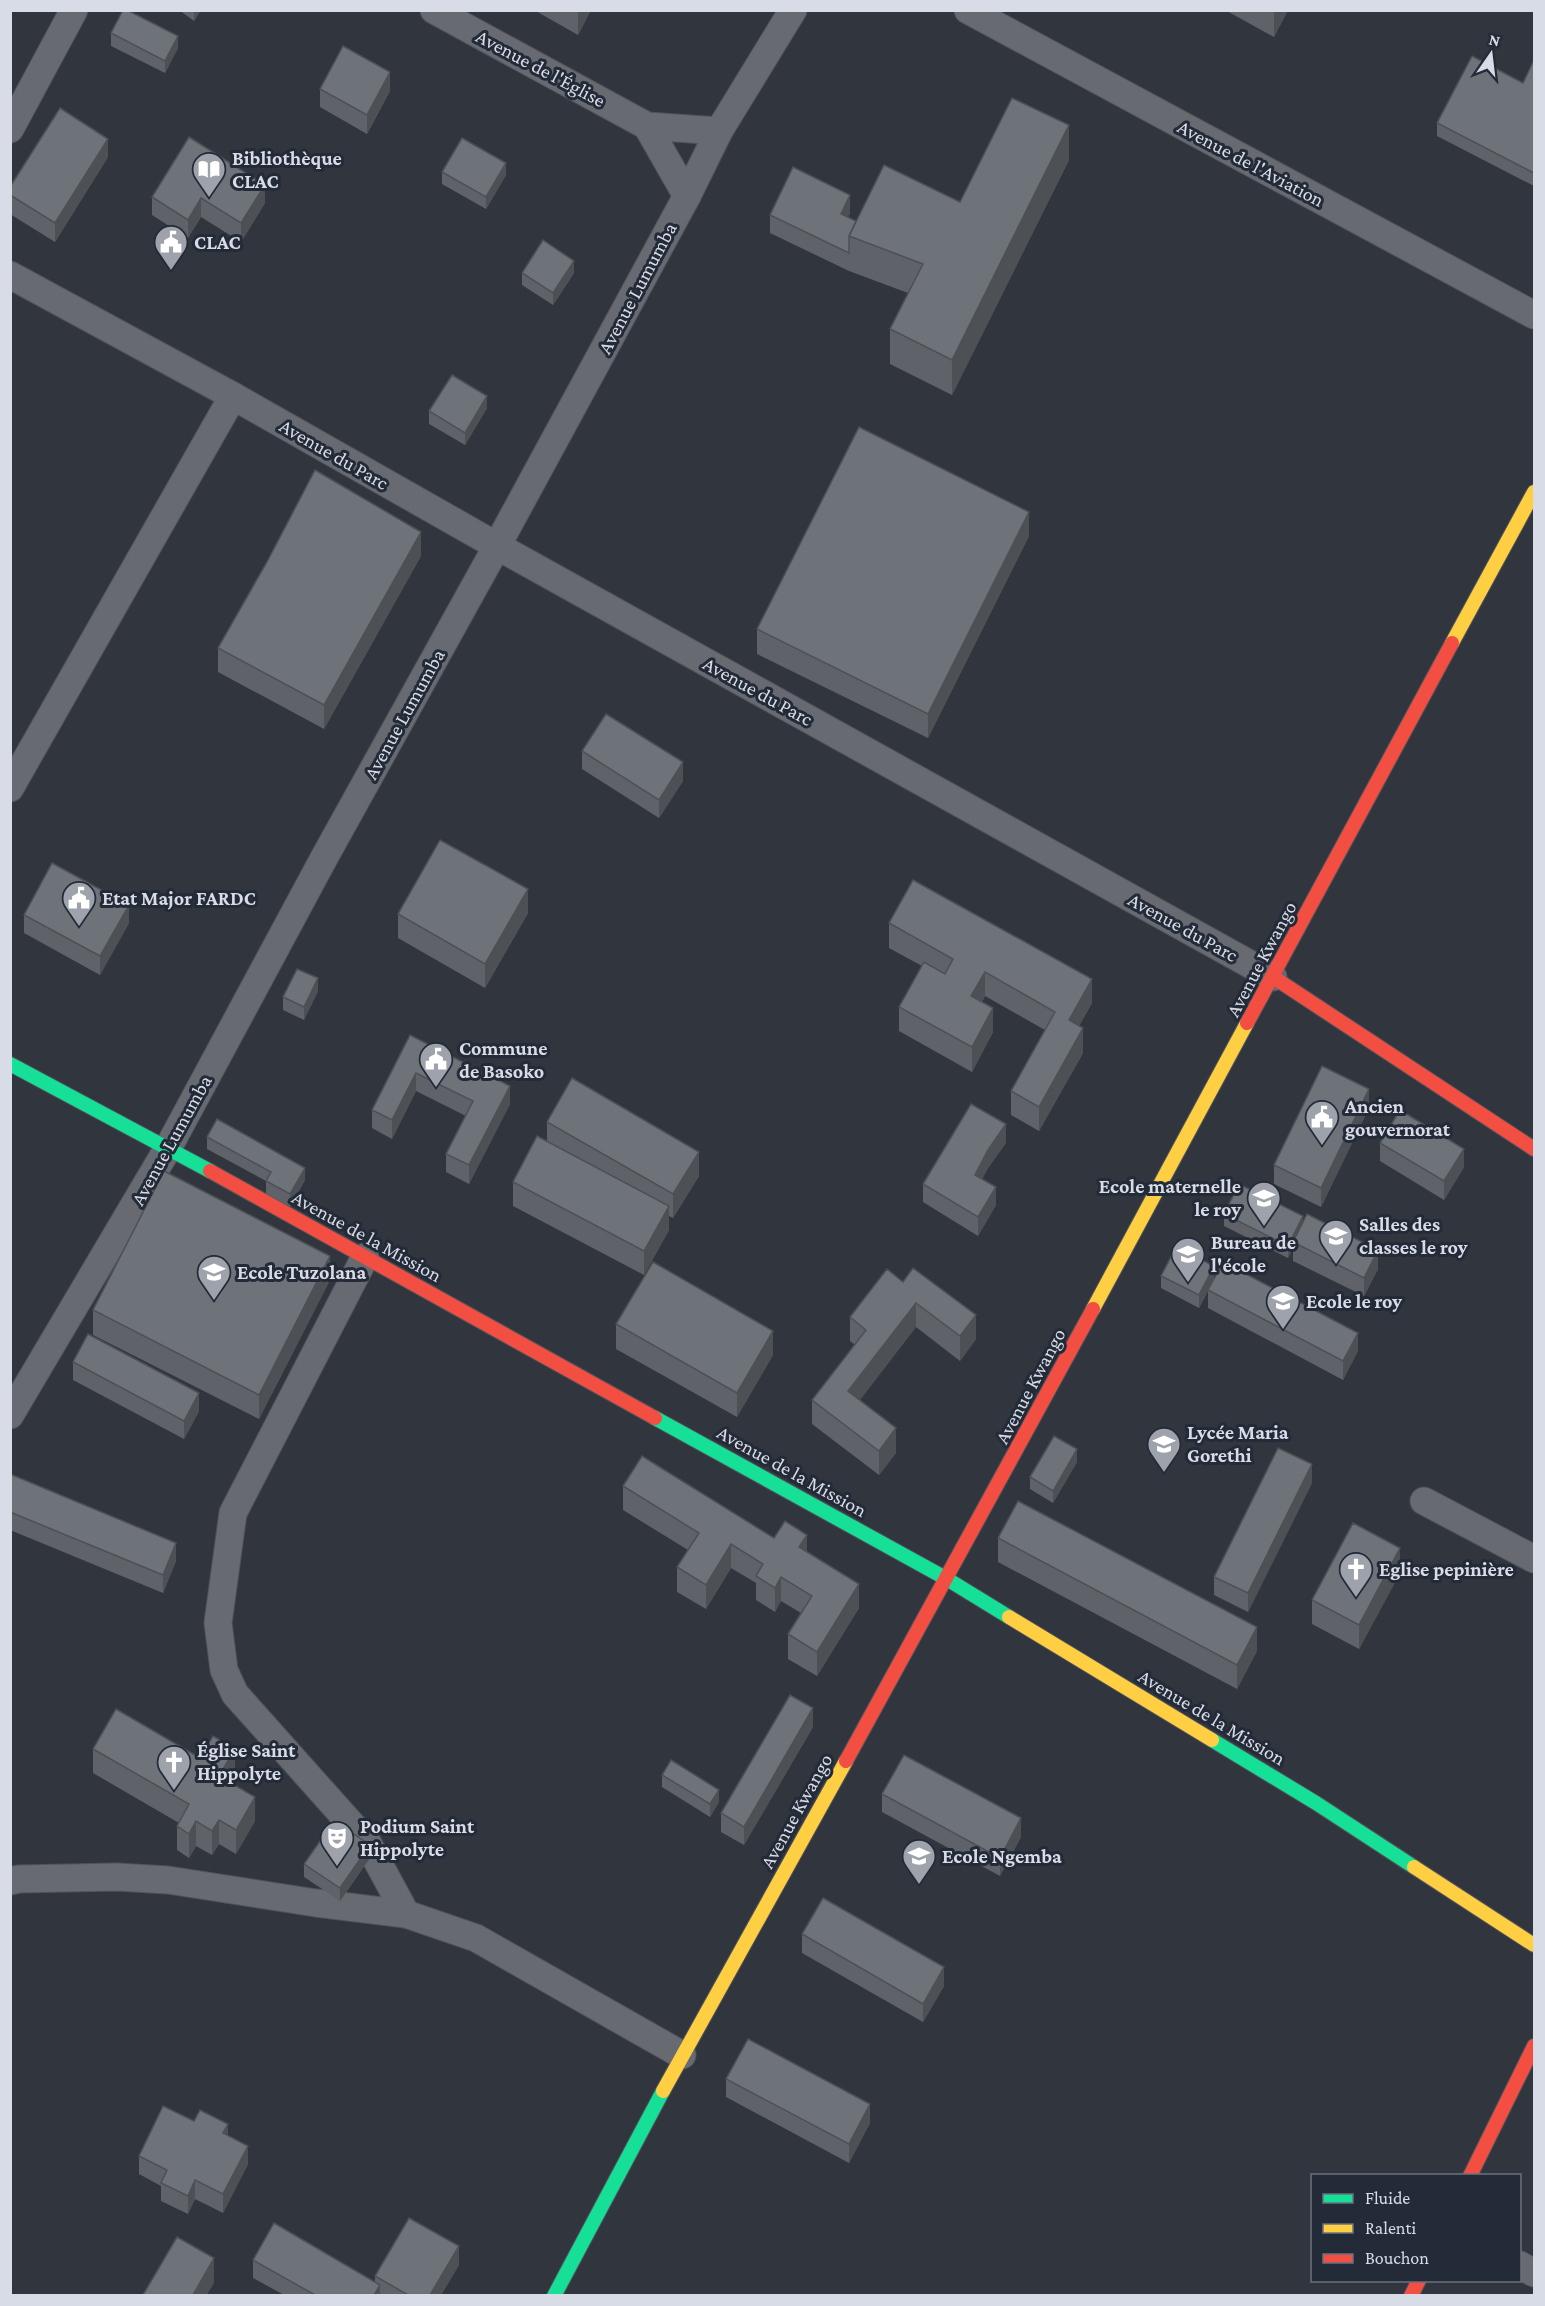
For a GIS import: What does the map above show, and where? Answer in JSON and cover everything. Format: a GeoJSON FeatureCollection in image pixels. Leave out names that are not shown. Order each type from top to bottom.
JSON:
{"type":"FeatureCollection","features":[{"type":"Feature","properties":{"kind":"street"},"geometry":{"type":"LineString","coordinates":[[10,129],[74,10]]}},
{"type":"Feature","properties":{"kind":"street","name":"Avenue de l'Église"},"geometry":{"type":"LineString","coordinates":[[434,10],[647,126]]}},
{"type":"Feature","properties":{"kind":"street","name":"Avenue Lumumba"},"geometry":{"type":"LineString","coordinates":[[10,1415],[168,1148],[687,196],[719,131],[793,10]]}},
{"type":"Feature","properties":{"kind":"street","name":"Avenue de l'Aviation"},"geometry":{"type":"LineString","coordinates":[[968,10],[1534,315]]}},
{"type":"Feature","properties":{"kind":"street"},"geometry":{"type":"LineString","coordinates":[[647,126],[719,131]]}},
{"type":"Feature","properties":{"kind":"street"},"geometry":{"type":"LineString","coordinates":[[647,126],[687,196]]}},
{"type":"Feature","properties":{"kind":"street","name":"Avenue du Parc"},"geometry":{"type":"LineString","coordinates":[[10,275],[232,396],[497,546],[1273,977],[1534,1149]]}},
{"type":"Feature","properties":{"kind":"street"},"geometry":{"type":"LineString","coordinates":[[10,788],[232,396]]}},
{"type":"Feature","properties":{"kind":"street","name":"Avenue Kwango"},"geometry":{"type":"LineString","coordinates":[[554,2295],[682,2055],[947,1579],[1534,492]]}},
{"type":"Feature","properties":{"kind":"street","name":"Avenue de la Mission"},"geometry":{"type":"LineString","coordinates":[[10,1064],[168,1148],[947,1579],[1316,1803],[1534,1945]]}},
{"type":"Feature","properties":{"kind":"street"},"geometry":{"type":"LineString","coordinates":[[365,1257],[233,1514],[218,1623],[224,1670],[235,1694],[368,1842],[406,1914]]}},
{"type":"Feature","properties":{"kind":"street"},"geometry":{"type":"LineString","coordinates":[[1424,1501],[1534,1559]]}},
{"type":"Feature","properties":{"kind":"street"},"geometry":{"type":"LineString","coordinates":[[10,1881],[117,1877],[168,1880],[316,1903],[406,1914],[476,1938],[682,2055]]}},
{"type":"Feature","properties":{"kind":"street"},"geometry":{"type":"LineString","coordinates":[[1471,2174],[1533,2051]]}},
{"type":"Feature","properties":{"kind":"building"},"geometry":{"type":"Polygon","coordinates":[[[123,10],[178,36],[165,61],[111,33],[123,10]]]}},
{"type":"Feature","properties":{"kind":"building"},"geometry":{"type":"Polygon","coordinates":[[[343,46],[390,72],[367,115],[320,89],[343,46]]]}},
{"type":"Feature","properties":{"kind":"building"},"geometry":{"type":"Polygon","coordinates":[[[1472,56],[1523,83],[1534,60],[1534,173],[1437,123],[1472,56]]]}},
{"type":"Feature","properties":{"kind":"building"},"geometry":{"type":"Polygon","coordinates":[[[1012,98],[1069,125],[952,360],[890,329],[923,264],[849,236],[884,165],[960,202],[1012,98]]]}},
{"type":"Feature","properties":{"kind":"building"},"geometry":{"type":"Polygon","coordinates":[[[60,108],[108,139],[55,223],[10,195],[10,187],[60,108]]]}},
{"type":"Feature","properties":{"kind":"building"},"geometry":{"type":"Polygon","coordinates":[[[189,137],[265,185],[241,223],[201,198],[188,220],[152,197],[189,137]]]}},
{"type":"Feature","properties":{"kind":"building"},"geometry":{"type":"Polygon","coordinates":[[[462,138],[506,163],[486,197],[442,172],[462,138]]]}},
{"type":"Feature","properties":{"kind":"building"},"geometry":{"type":"Polygon","coordinates":[[[793,167],[850,195],[841,214],[856,221],[849,236],[849,253],[770,215],[793,167]]]}},
{"type":"Feature","properties":{"kind":"building"},"geometry":{"type":"Polygon","coordinates":[[[543,240],[574,261],[553,293],[522,273],[543,240]]]}},
{"type":"Feature","properties":{"kind":"building"},"geometry":{"type":"Polygon","coordinates":[[[452,375],[487,396],[465,433],[429,411],[452,375]]]}},
{"type":"Feature","properties":{"kind":"building"},"geometry":{"type":"Polygon","coordinates":[[[859,427],[1029,512],[928,714],[757,629],[859,427]]]}},
{"type":"Feature","properties":{"kind":"building"},"geometry":{"type":"Polygon","coordinates":[[[315,470],[421,532],[324,705],[218,648],[315,470]]]}},
{"type":"Feature","properties":{"kind":"building"},"geometry":{"type":"Polygon","coordinates":[[[606,714],[683,762],[659,800],[582,751],[606,714]]]}},
{"type":"Feature","properties":{"kind":"building"},"geometry":{"type":"Polygon","coordinates":[[[440,840],[528,889],[485,964],[398,914],[440,840]]]}},
{"type":"Feature","properties":{"kind":"building"},"geometry":{"type":"Polygon","coordinates":[[[52,863],[129,905],[100,956],[24,915],[52,863]]]}},
{"type":"Feature","properties":{"kind":"building"},"geometry":{"type":"Polygon","coordinates":[[[913,880],[1092,979],[1069,1020],[1083,1028],[1039,1107],[1011,1091],[1055,1012],[985,972],[971,996],[993,1008],[972,1047],[899,1007],[924,962],[945,974],[953,959],[889,923],[913,880]]]}},
{"type":"Feature","properties":{"kind":"building"},"geometry":{"type":"Polygon","coordinates":[[[297,969],[318,978],[304,1007],[283,997],[297,969]]]}},
{"type":"Feature","properties":{"kind":"building"},"geometry":{"type":"Polygon","coordinates":[[[410,1035],[510,1086],[469,1165],[446,1154],[473,1101],[416,1073],[392,1120],[372,1110],[410,1035]]]}},
{"type":"Feature","properties":{"kind":"building","name":"Ancien gouvernorat"},"geometry":{"type":"Polygon","coordinates":[[[1322,1066],[1369,1089],[1321,1188],[1274,1165],[1322,1066]]]}},
{"type":"Feature","properties":{"kind":"building"},"geometry":{"type":"Polygon","coordinates":[[[572,1078],[699,1152],[673,1194],[547,1122],[572,1078]]]}},
{"type":"Feature","properties":{"kind":"building"},"geometry":{"type":"Polygon","coordinates":[[[971,1104],[1006,1124],[988,1150],[975,1175],[996,1187],[978,1217],[923,1184],[971,1104]]]}},
{"type":"Feature","properties":{"kind":"building"},"geometry":{"type":"Polygon","coordinates":[[[1400,1110],[1464,1149],[1444,1181],[1380,1143],[1400,1110]]]}},
{"type":"Feature","properties":{"kind":"building"},"geometry":{"type":"Polygon","coordinates":[[[217,1119],[305,1168],[290,1194],[266,1181],[271,1172],[207,1137],[217,1119]]]}},
{"type":"Feature","properties":{"kind":"building"},"geometry":{"type":"Polygon","coordinates":[[[537,1136],[669,1206],[644,1251],[513,1182],[537,1136]]]}},
{"type":"Feature","properties":{"kind":"building"},"geometry":{"type":"Polygon","coordinates":[[[164,1171],[330,1256],[259,1395],[93,1310],[164,1171]]]}},
{"type":"Feature","properties":{"kind":"building","name":"Ecole maternelle le roy"},"geometry":{"type":"Polygon","coordinates":[[[1239,1184],[1303,1216],[1288,1246],[1224,1214],[1239,1184]]]}},
{"type":"Feature","properties":{"kind":"building"},"geometry":{"type":"Polygon","coordinates":[[[1307,1214],[1378,1250],[1364,1278],[1293,1242],[1307,1214]]]}},
{"type":"Feature","properties":{"kind":"building"},"geometry":{"type":"Polygon","coordinates":[[[1176,1247],[1214,1266],[1199,1295],[1161,1276],[1176,1247]]]}},
{"type":"Feature","properties":{"kind":"building"},"geometry":{"type":"Polygon","coordinates":[[[653,1262],[773,1331],[737,1393],[616,1324],[653,1262]]]}},
{"type":"Feature","properties":{"kind":"building"},"geometry":{"type":"Polygon","coordinates":[[[1223,1262],[1358,1333],[1343,1361],[1208,1290],[1223,1262]]]}},
{"type":"Feature","properties":{"kind":"building"},"geometry":{"type":"Polygon","coordinates":[[[913,1268],[976,1315],[960,1336],[916,1303],[848,1391],[896,1428],[879,1451],[812,1400],[866,1330],[850,1317],[887,1269],[903,1282],[913,1268]]]}},
{"type":"Feature","properties":{"kind":"building"},"geometry":{"type":"Polygon","coordinates":[[[88,1334],[199,1393],[184,1421],[73,1362],[88,1334]]]}},
{"type":"Feature","properties":{"kind":"building"},"geometry":{"type":"Polygon","coordinates":[[[1054,1436],[1077,1449],[1053,1491],[1030,1477],[1054,1436]]]}},
{"type":"Feature","properties":{"kind":"building"},"geometry":{"type":"Polygon","coordinates":[[[1278,1448],[1312,1464],[1248,1593],[1214,1577],[1278,1448]]]}},
{"type":"Feature","properties":{"kind":"building"},"geometry":{"type":"Polygon","coordinates":[[[642,1456],[774,1538],[785,1521],[807,1535],[799,1547],[859,1584],[817,1652],[788,1634],[812,1596],[781,1577],[775,1588],[756,1576],[763,1564],[731,1544],[706,1585],[677,1567],[699,1533],[623,1486],[642,1456]]]}},
{"type":"Feature","properties":{"kind":"building"},"geometry":{"type":"Polygon","coordinates":[[[10,1474],[176,1543],[163,1575],[10,1512],[10,1474]]]}},
{"type":"Feature","properties":{"kind":"building"},"geometry":{"type":"Polygon","coordinates":[[[1018,1501],[1257,1627],[1237,1665],[998,1538],[1018,1501]]]}},
{"type":"Feature","properties":{"kind":"building"},"geometry":{"type":"Polygon","coordinates":[[[1353,1523],[1400,1548],[1359,1625],[1312,1600],[1353,1523]]]}},
{"type":"Feature","properties":{"kind":"building"},"geometry":{"type":"Polygon","coordinates":[[[790,1695],[813,1708],[744,1827],[721,1813],[790,1695]]]}},
{"type":"Feature","properties":{"kind":"building"},"geometry":{"type":"Polygon","coordinates":[[[116,1709],[200,1758],[213,1736],[235,1749],[219,1776],[255,1797],[236,1830],[219,1820],[212,1831],[196,1821],[189,1834],[177,1826],[189,1804],[93,1749],[116,1709]]]}},
{"type":"Feature","properties":{"kind":"building"},"geometry":{"type":"Polygon","coordinates":[[[904,1755],[1021,1818],[1000,1858],[882,1794],[904,1755]]]}},
{"type":"Feature","properties":{"kind":"building"},"geometry":{"type":"Polygon","coordinates":[[[671,1760],[719,1790],[710,1804],[662,1775],[671,1760]]]}},
{"type":"Feature","properties":{"kind":"building","name":"Podium Saint Hippolyte"},"geometry":{"type":"Polygon","coordinates":[[[334,1821],[370,1845],[340,1888],[304,1864],[334,1821]]]}},
{"type":"Feature","properties":{"kind":"building"},"geometry":{"type":"Polygon","coordinates":[[[823,1898],[944,1967],[923,2004],[802,1934],[823,1898]]]}},
{"type":"Feature","properties":{"kind":"building"},"geometry":{"type":"Polygon","coordinates":[[[748,2039],[870,2104],[849,2144],[726,2079],[748,2039]]]}},
{"type":"Feature","properties":{"kind":"building"},"geometry":{"type":"Polygon","coordinates":[[[163,2106],[194,2121],[200,2110],[228,2124],[223,2133],[248,2146],[223,2194],[195,2180],[188,2196],[161,2183],[167,2170],[139,2156],[163,2106]]]}},
{"type":"Feature","properties":{"kind":"building"},"geometry":{"type":"Polygon","coordinates":[[[409,2218],[459,2246],[430,2295],[408,2295],[375,2276],[409,2218]]]}},
{"type":"Feature","properties":{"kind":"building"},"geometry":{"type":"Polygon","coordinates":[[[274,2223],[380,2285],[374,2295],[315,2295],[253,2260],[274,2223]]]}},
{"type":"Feature","properties":{"kind":"building"},"geometry":{"type":"Polygon","coordinates":[[[177,2237],[214,2258],[193,2295],[143,2295],[177,2237]]]}},
{"type":"Feature","properties":{"kind":"traffic: fast"},"geometry":{"type":"LineString","coordinates":[[10,1064],[210,1171]]}},
{"type":"Feature","properties":{"kind":"traffic: fast"},"geometry":{"type":"LineString","coordinates":[[655,1418],[947,1579],[1009,1617]]}},
{"type":"Feature","properties":{"kind":"traffic: fast"},"geometry":{"type":"LineString","coordinates":[[1212,1740],[1316,1803],[1414,1867]]}},
{"type":"Feature","properties":{"kind":"traffic: fast"},"geometry":{"type":"LineString","coordinates":[[554,2296],[663,2091]]}},
{"type":"Feature","properties":{"kind":"traffic: slow"},"geometry":{"type":"LineString","coordinates":[[1452,643],[1534,492]]}},
{"type":"Feature","properties":{"kind":"traffic: slow"},"geometry":{"type":"LineString","coordinates":[[1093,1309],[1247,1023]]}},
{"type":"Feature","properties":{"kind":"traffic: slow"},"geometry":{"type":"LineString","coordinates":[[1009,1617],[1212,1740]]}},
{"type":"Feature","properties":{"kind":"traffic: slow"},"geometry":{"type":"LineString","coordinates":[[663,2091],[846,1761]]}},
{"type":"Feature","properties":{"kind":"traffic: slow"},"geometry":{"type":"LineString","coordinates":[[1414,1867],[1534,1945]]}},
{"type":"Feature","properties":{"kind":"traffic: jam"},"geometry":{"type":"LineString","coordinates":[[1247,1023],[1452,643]]}},
{"type":"Feature","properties":{"kind":"traffic: jam"},"geometry":{"type":"LineString","coordinates":[[1273,977],[1534,1149]]}},
{"type":"Feature","properties":{"kind":"traffic: jam"},"geometry":{"type":"LineString","coordinates":[[210,1171],[655,1418]]}},
{"type":"Feature","properties":{"kind":"traffic: jam"},"geometry":{"type":"LineString","coordinates":[[846,1761],[1093,1309]]}},
{"type":"Feature","properties":{"kind":"traffic: jam"},"geometry":{"type":"LineString","coordinates":[[1471,2174],[1534,2046]]}},
{"type":"Feature","properties":{"kind":"traffic: jam"},"geometry":{"type":"LineString","coordinates":[[1411,2296],[1418,2282]]}},
{"type":"Feature","properties":{"kind":"place","name":"Bibliothèque CLAC"},"geometry":{"type":"Point","coordinates":[209,198]}},
{"type":"Feature","properties":{"kind":"place","name":"CLAC"},"geometry":{"type":"Point","coordinates":[171,271]}},
{"type":"Feature","properties":{"kind":"place","name":"Etat Major FARDC"},"geometry":{"type":"Point","coordinates":[79,927]}},
{"type":"Feature","properties":{"kind":"place","name":"Commune de Basoko"},"geometry":{"type":"Point","coordinates":[436,1088]}},
{"type":"Feature","properties":{"kind":"place","name":"Ancien gouvernorat"},"geometry":{"type":"Point","coordinates":[1322,1146]}},
{"type":"Feature","properties":{"kind":"place","name":"Ecole maternelle le roy"},"geometry":{"type":"Point","coordinates":[1264,1227]}},
{"type":"Feature","properties":{"kind":"place","name":"Salles des classes le roy"},"geometry":{"type":"Point","coordinates":[1336,1265]}},
{"type":"Feature","properties":{"kind":"place","name":"Bureau de l'école"},"geometry":{"type":"Point","coordinates":[1188,1283]}},
{"type":"Feature","properties":{"kind":"place","name":"Ecole Tuzolana"},"geometry":{"type":"Point","coordinates":[214,1301]}},
{"type":"Feature","properties":{"kind":"place","name":"Ecole le roy"},"geometry":{"type":"Point","coordinates":[1283,1330]}},
{"type":"Feature","properties":{"kind":"place","name":"Lycée Maria Gorethi"},"geometry":{"type":"Point","coordinates":[1164,1473]}},
{"type":"Feature","properties":{"kind":"place","name":"Eglise pepinière"},"geometry":{"type":"Point","coordinates":[1356,1598]}},
{"type":"Feature","properties":{"kind":"place","name":"Église Saint Hippolyte"},"geometry":{"type":"Point","coordinates":[174,1791]}},
{"type":"Feature","properties":{"kind":"place","name":"Podium Saint Hippolyte"},"geometry":{"type":"Point","coordinates":[337,1867]}},
{"type":"Feature","properties":{"kind":"place","name":"Ecole Ngemba"},"geometry":{"type":"Point","coordinates":[919,1885]}}]}
